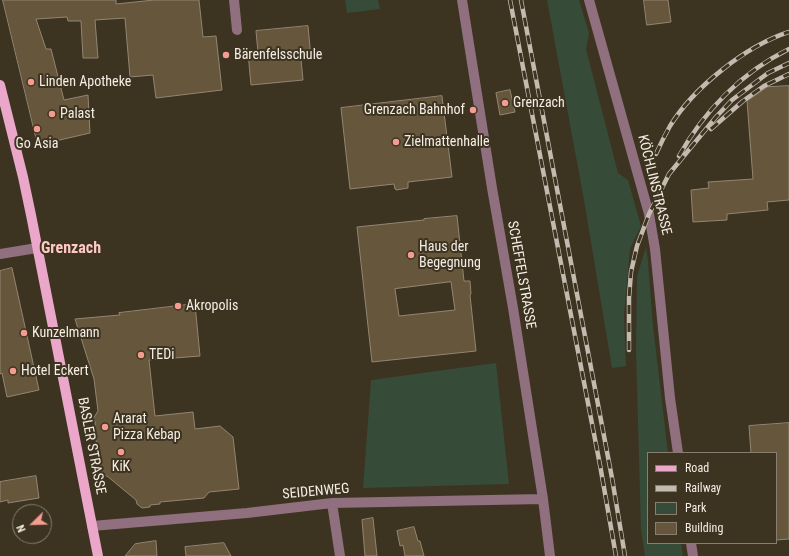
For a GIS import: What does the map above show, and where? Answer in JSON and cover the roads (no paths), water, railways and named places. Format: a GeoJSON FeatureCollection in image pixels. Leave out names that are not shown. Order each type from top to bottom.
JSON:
{"type":"FeatureCollection","features":[{"type":"Feature","properties":{"kind":"main road","name":"BASLER STRASSE"},"geometry":{"type":"LineString","coordinates":[[0,85],[23,177],[98,556]]}},
{"type":"Feature","properties":{"kind":"street"},"geometry":{"type":"LineString","coordinates":[[234,0],[237,30]]}},
{"type":"Feature","properties":{"kind":"street","name":"SCHEFFELSTRASSE"},"geometry":{"type":"LineString","coordinates":[[462,0],[513,308],[543,499],[550,556]]}},
{"type":"Feature","properties":{"kind":"street","name":"KÖCHLINSTRASSE"},"geometry":{"type":"LineString","coordinates":[[589,0],[649,214],[655,249],[670,398],[678,452]]}},
{"type":"Feature","properties":{"kind":"street"},"geometry":{"type":"LineString","coordinates":[[0,254],[37,248]]}},
{"type":"Feature","properties":{"kind":"street","name":"SEIDENWEG"},"geometry":{"type":"LineString","coordinates":[[92,526],[248,513],[332,503],[543,499]]}},
{"type":"Feature","properties":{"kind":"street"},"geometry":{"type":"LineString","coordinates":[[332,503],[340,556]]}},
{"type":"Feature","properties":{"kind":"street"},"geometry":{"type":"LineString","coordinates":[[691,544],[693,556]]}},
{"type":"Feature","properties":{"kind":"railway"},"geometry":{"type":"LineString","coordinates":[[510,0],[600,465],[616,556]]}},
{"type":"Feature","properties":{"kind":"railway"},"geometry":{"type":"LineString","coordinates":[[521,0],[612,478],[625,556]]}},
{"type":"Feature","properties":{"kind":"railway"},"geometry":{"type":"LineString","coordinates":[[656,154],[670,126],[680,111],[707,83],[722,70],[756,47],[789,32]]}},
{"type":"Feature","properties":{"kind":"railway"},"geometry":{"type":"LineString","coordinates":[[679,156],[689,139],[712,108],[726,94],[756,69],[789,49]]}},
{"type":"Feature","properties":{"kind":"railway"},"geometry":{"type":"LineString","coordinates":[[629,350],[629,298],[631,272],[637,246],[649,214],[669,174],[732,100],[768,73],[789,63]]}},
{"type":"Feature","properties":{"kind":"railway"},"geometry":{"type":"LineString","coordinates":[[711,129],[743,101],[764,86],[789,74]]}},
{"type":"Feature","properties":{"kind":"place","name":"Bärenfelsschule"},"geometry":{"type":"Point","coordinates":[226,55]}},
{"type":"Feature","properties":{"kind":"place","name":"Linden Apotheke"},"geometry":{"type":"Point","coordinates":[31,82]}},
{"type":"Feature","properties":{"kind":"place","name":"Grenzach"},"geometry":{"type":"Point","coordinates":[505,103]}},
{"type":"Feature","properties":{"kind":"place","name":"Grenzach Bahnhof"},"geometry":{"type":"Point","coordinates":[473,110]}},
{"type":"Feature","properties":{"kind":"place","name":"Palast"},"geometry":{"type":"Point","coordinates":[52,114]}},
{"type":"Feature","properties":{"kind":"place","name":"Go Asia"},"geometry":{"type":"Point","coordinates":[37,129]}},
{"type":"Feature","properties":{"kind":"place","name":"Zielmattenhalle"},"geometry":{"type":"Point","coordinates":[396,142]}},
{"type":"Feature","properties":{"kind":"place","name":"Haus der Begegnung"},"geometry":{"type":"Point","coordinates":[411,255]}},
{"type":"Feature","properties":{"kind":"place","name":"Akropolis"},"geometry":{"type":"Point","coordinates":[178,306]}},
{"type":"Feature","properties":{"kind":"place","name":"Kunzelmann"},"geometry":{"type":"Point","coordinates":[24,333]}},
{"type":"Feature","properties":{"kind":"place","name":"TEDi"},"geometry":{"type":"Point","coordinates":[141,355]}},
{"type":"Feature","properties":{"kind":"place","name":"Hotel Eckert"},"geometry":{"type":"Point","coordinates":[13,371]}},
{"type":"Feature","properties":{"kind":"place","name":"Ararat Pizza Kebap"},"geometry":{"type":"Point","coordinates":[105,427]}},
{"type":"Feature","properties":{"kind":"place","name":"KiK"},"geometry":{"type":"Point","coordinates":[121,452]}},
{"type":"Feature","properties":{"kind":"district","name":"Grenzach"},"geometry":{"type":"Point","coordinates":[71,249]}}]}
